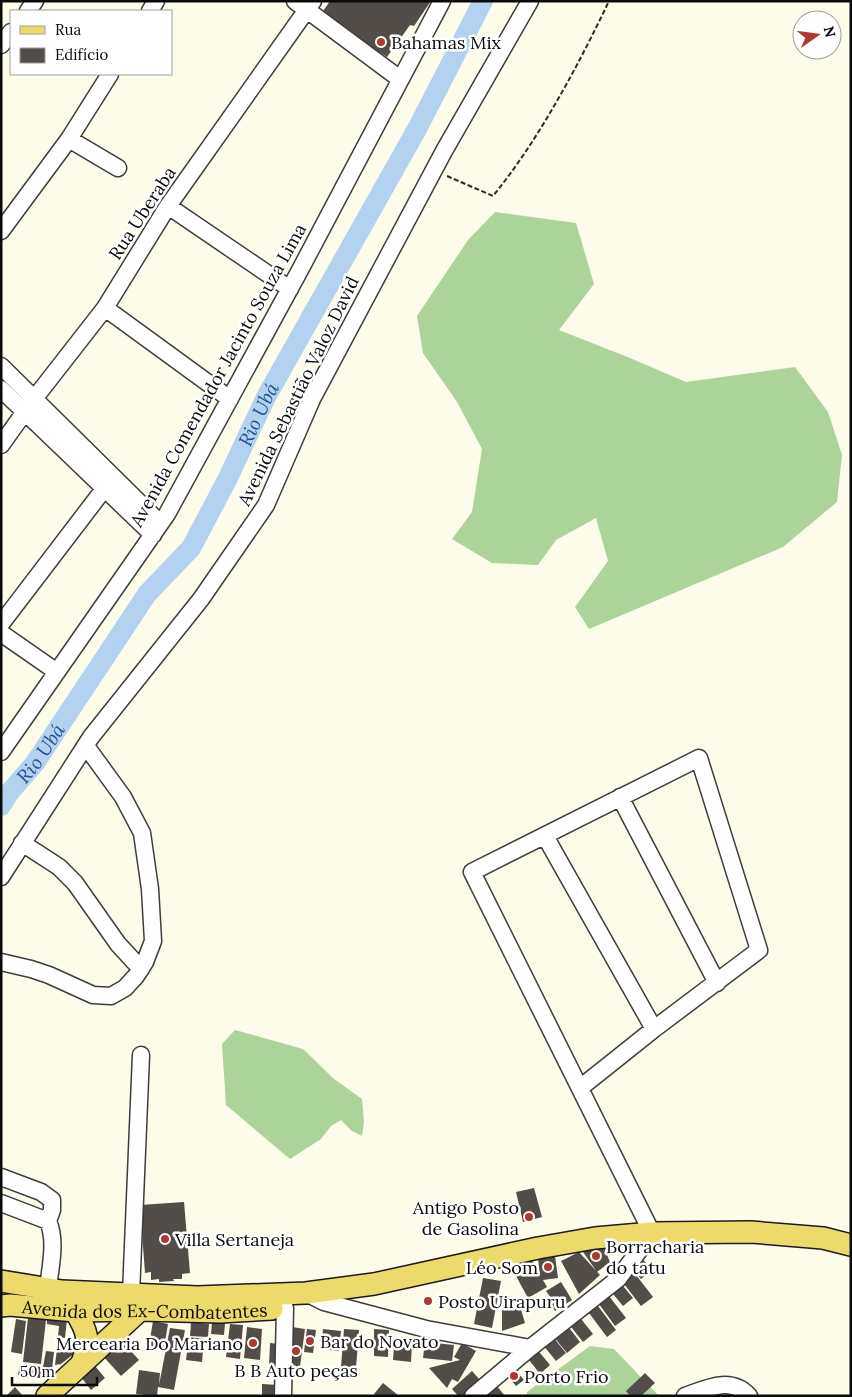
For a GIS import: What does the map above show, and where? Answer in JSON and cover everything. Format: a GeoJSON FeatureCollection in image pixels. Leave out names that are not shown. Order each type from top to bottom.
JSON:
{"type":"FeatureCollection","features":[{"type":"Feature","properties":{"kind":"main road","name":"Avenida dos Ex-Combatentes"},"geometry":{"type":"LineString","coordinates":[[1,1306],[10,1305],[76,1311],[135,1302],[220,1312],[285,1308],[315,1297],[538,1248],[595,1238],[652,1233],[751,1232],[823,1238],[850,1244]]}},
{"type":"Feature","properties":{"kind":"main road","name":"Avenida dos Ex-Combatentes"},"geometry":{"type":"LineString","coordinates":[[1,1281],[152,1304],[197,1297],[315,1297]]}},
{"type":"Feature","properties":{"kind":"main road"},"geometry":{"type":"LineString","coordinates":[[47,1396],[82,1363],[135,1302]]}},
{"type":"Feature","properties":{"kind":"main road"},"geometry":{"type":"LineString","coordinates":[[76,1311],[85,1327],[88,1339],[82,1363]]}},
{"type":"Feature","properties":{"kind":"street","name":"Avenida Comendador Jacinto Souza Lima"},"geometry":{"type":"LineString","coordinates":[[1,752],[167,514],[290,289],[442,1]]}},
{"type":"Feature","properties":{"kind":"street","name":"Avenida Sebastião Valoz David"},"geometry":{"type":"LineString","coordinates":[[1,877],[86,746],[202,599],[266,505],[312,399],[434,170],[530,1]]}},
{"type":"Feature","properties":{"kind":"street"},"geometry":{"type":"LineString","coordinates":[[305,4],[400,79]]}},
{"type":"Feature","properties":{"kind":"street","name":"Rua Uberaba"},"geometry":{"type":"LineString","coordinates":[[1,445],[24,412],[105,308],[168,206],[305,4]]}},
{"type":"Feature","properties":{"kind":"street"},"geometry":{"type":"LineString","coordinates":[[1,45],[10,33]]}},
{"type":"Feature","properties":{"kind":"street"},"geometry":{"type":"LineString","coordinates":[[1,231],[69,139],[109,75]]}},
{"type":"Feature","properties":{"kind":"street"},"geometry":{"type":"LineString","coordinates":[[69,139],[118,168]]}},
{"type":"Feature","properties":{"kind":"street"},"geometry":{"type":"LineString","coordinates":[[168,206],[290,289]]}},
{"type":"Feature","properties":{"kind":"street"},"geometry":{"type":"LineString","coordinates":[[105,308],[230,399]]}},
{"type":"Feature","properties":{"kind":"street"},"geometry":{"type":"LineString","coordinates":[[1,366],[157,529]]}},
{"type":"Feature","properties":{"kind":"street"},"geometry":{"type":"LineString","coordinates":[[1,389],[104,489],[157,529]]}},
{"type":"Feature","properties":{"kind":"street"},"geometry":{"type":"LineString","coordinates":[[1,624],[104,489]]}},
{"type":"Feature","properties":{"kind":"street"},"geometry":{"type":"LineString","coordinates":[[1,633],[57,672]]}},
{"type":"Feature","properties":{"kind":"street"},"geometry":{"type":"LineString","coordinates":[[1,962],[31,969],[93,995],[111,996],[125,988],[145,962],[152,941],[150,889],[142,833],[123,797],[86,746]]}},
{"type":"Feature","properties":{"kind":"street"},"geometry":{"type":"LineString","coordinates":[[474,1396],[530,1348],[618,1278],[652,1233],[472,872],[699,758],[758,950],[580,1088]]}},
{"type":"Feature","properties":{"kind":"street"},"geometry":{"type":"LineString","coordinates":[[620,797],[717,983]]}},
{"type":"Feature","properties":{"kind":"street"},"geometry":{"type":"LineString","coordinates":[[546,836],[654,1029]]}},
{"type":"Feature","properties":{"kind":"street"},"geometry":{"type":"LineString","coordinates":[[22,844],[59,867],[75,883],[118,944],[141,969]]}},
{"type":"Feature","properties":{"kind":"street"},"geometry":{"type":"LineString","coordinates":[[135,1302],[141,1056]]}},
{"type":"Feature","properties":{"kind":"street"},"geometry":{"type":"LineString","coordinates":[[1,1177],[41,1192],[52,1200],[52,1210],[48,1222],[52,1232],[48,1289]]}},
{"type":"Feature","properties":{"kind":"street"},"geometry":{"type":"LineString","coordinates":[[1,1203],[48,1222]]}},
{"type":"Feature","properties":{"kind":"street"},"geometry":{"type":"LineString","coordinates":[[315,1297],[426,1328],[530,1348]]}},
{"type":"Feature","properties":{"kind":"street"},"geometry":{"type":"LineString","coordinates":[[282,1396],[285,1308]]}},
{"type":"Feature","properties":{"kind":"street"},"geometry":{"type":"LineString","coordinates":[[685,1396],[730,1384],[742,1388],[749,1396]]}},
{"type":"Feature","properties":{"kind":"path"},"geometry":{"type":"LineString","coordinates":[[434,170],[493,196],[513,171],[553,105],[596,30],[610,1]]}},
{"type":"Feature","properties":{"kind":"green space"},"geometry":{"type":"Polygon","coordinates":[[[495,212],[576,223],[594,284],[559,330],[686,382],[795,367],[828,412],[842,455],[837,502],[783,547],[589,629],[575,607],[608,561],[596,518],[556,540],[538,565],[492,563],[452,539],[472,512],[482,449],[457,402],[423,353],[417,316],[468,240],[495,212]]]}},
{"type":"Feature","properties":{"kind":"green space"},"geometry":{"type":"Polygon","coordinates":[[[235,1030],[303,1049],[334,1079],[362,1099],[364,1122],[362,1136],[352,1131],[341,1120],[331,1126],[321,1139],[290,1159],[226,1105],[222,1044],[235,1030]]]}},
{"type":"Feature","properties":{"kind":"green space"},"geometry":{"type":"Polygon","coordinates":[[[590,1346],[614,1349],[659,1396],[526,1396],[527,1392],[590,1346]]]}},
{"type":"Feature","properties":{"kind":"building","name":"Bahamas Mix"},"geometry":{"type":"Polygon","coordinates":[[[330,1],[431,1],[414,26],[410,25],[387,57],[321,14],[330,1]]]}},
{"type":"Feature","properties":{"kind":"building"},"geometry":{"type":"Polygon","coordinates":[[[534,1188],[542,1217],[523,1222],[516,1192],[534,1188]]]}},
{"type":"Feature","properties":{"kind":"building","name":"Villa Sertaneja"},"geometry":{"type":"Polygon","coordinates":[[[184,1202],[190,1273],[182,1274],[182,1279],[173,1279],[174,1281],[159,1282],[159,1279],[151,1280],[151,1272],[145,1273],[140,1205],[184,1202]]]}},
{"type":"Feature","properties":{"kind":"building","name":"Borracharia do tatu"},"geometry":{"type":"Polygon","coordinates":[[[603,1245],[610,1262],[597,1272],[581,1249],[603,1245]]]}},
{"type":"Feature","properties":{"kind":"building"},"geometry":{"type":"Polygon","coordinates":[[[579,1252],[600,1275],[579,1294],[561,1261],[579,1252]]]}},
{"type":"Feature","properties":{"kind":"building"},"geometry":{"type":"Polygon","coordinates":[[[555,1256],[558,1278],[543,1280],[547,1287],[528,1298],[510,1265],[532,1260],[540,1275],[538,1259],[555,1256]]]}},
{"type":"Feature","properties":{"kind":"building"},"geometry":{"type":"Polygon","coordinates":[[[641,1257],[652,1270],[641,1279],[630,1266],[641,1257]]]}},
{"type":"Feature","properties":{"kind":"building"},"geometry":{"type":"Polygon","coordinates":[[[633,1271],[653,1297],[641,1306],[621,1280],[633,1271]]]}},
{"type":"Feature","properties":{"kind":"building"},"geometry":{"type":"Polygon","coordinates":[[[483,1278],[501,1281],[492,1328],[474,1324],[483,1278]]]}},
{"type":"Feature","properties":{"kind":"building"},"geometry":{"type":"Polygon","coordinates":[[[619,1281],[633,1298],[623,1306],[609,1289],[619,1281]]]}},
{"type":"Feature","properties":{"kind":"building"},"geometry":{"type":"Polygon","coordinates":[[[561,1282],[572,1300],[555,1311],[549,1301],[551,1298],[546,1291],[561,1282]]]}},
{"type":"Feature","properties":{"kind":"building"},"geometry":{"type":"Polygon","coordinates":[[[609,1296],[626,1318],[615,1326],[599,1304],[609,1296]]]}},
{"type":"Feature","properties":{"kind":"building"},"geometry":{"type":"Polygon","coordinates":[[[595,1302],[616,1330],[607,1337],[586,1309],[595,1302]]]}},
{"type":"Feature","properties":{"kind":"building"},"geometry":{"type":"Polygon","coordinates":[[[519,1303],[525,1323],[502,1331],[502,1308],[519,1303]]]}},
{"type":"Feature","properties":{"kind":"building"},"geometry":{"type":"Polygon","coordinates":[[[578,1315],[593,1334],[583,1342],[568,1323],[578,1315]]]}},
{"type":"Feature","properties":{"kind":"building"},"geometry":{"type":"Polygon","coordinates":[[[47,1317],[67,1319],[65,1338],[58,1337],[59,1326],[47,1324],[47,1317]]]}},
{"type":"Feature","properties":{"kind":"building"},"geometry":{"type":"Polygon","coordinates":[[[28,1318],[46,1320],[41,1364],[23,1362],[28,1318]]]}},
{"type":"Feature","properties":{"kind":"building"},"geometry":{"type":"Polygon","coordinates":[[[16,1319],[26,1321],[22,1354],[11,1352],[16,1319]]]}},
{"type":"Feature","properties":{"kind":"building"},"geometry":{"type":"Polygon","coordinates":[[[153,1321],[168,1324],[164,1348],[149,1346],[153,1321]]]}},
{"type":"Feature","properties":{"kind":"building"},"geometry":{"type":"Polygon","coordinates":[[[191,1322],[209,1324],[208,1337],[190,1336],[191,1322]]]}},
{"type":"Feature","properties":{"kind":"building"},"geometry":{"type":"Polygon","coordinates":[[[212,1322],[225,1323],[224,1335],[211,1334],[212,1322]]]}},
{"type":"Feature","properties":{"kind":"building"},"geometry":{"type":"Polygon","coordinates":[[[230,1324],[243,1325],[240,1359],[226,1357],[230,1324]]]}},
{"type":"Feature","properties":{"kind":"building"},"geometry":{"type":"Polygon","coordinates":[[[567,1325],[580,1342],[567,1353],[553,1336],[567,1325]]]}},
{"type":"Feature","properties":{"kind":"building","name":"Mercearia Do Mariano"},"geometry":{"type":"Polygon","coordinates":[[[247,1327],[262,1329],[260,1360],[244,1358],[247,1327]]]}},
{"type":"Feature","properties":{"kind":"building","name":"B B Auto peças"},"geometry":{"type":"Polygon","coordinates":[[[292,1327],[305,1329],[299,1374],[286,1372],[292,1327]]]}},
{"type":"Feature","properties":{"kind":"building"},"geometry":{"type":"Polygon","coordinates":[[[170,1328],[185,1330],[174,1390],[158,1387],[157,1396],[136,1394],[139,1370],[160,1373],[159,1385],[170,1328]]]}},
{"type":"Feature","properties":{"kind":"building","name":"Bar do Novato"},"geometry":{"type":"Polygon","coordinates":[[[307,1329],[316,1330],[313,1353],[304,1352],[307,1329]]]}},
{"type":"Feature","properties":{"kind":"building"},"geometry":{"type":"Polygon","coordinates":[[[323,1329],[341,1331],[339,1351],[321,1349],[323,1329]]]}},
{"type":"Feature","properties":{"kind":"building"},"geometry":{"type":"Polygon","coordinates":[[[344,1329],[359,1330],[356,1368],[341,1367],[344,1329]]]}},
{"type":"Feature","properties":{"kind":"building"},"geometry":{"type":"Polygon","coordinates":[[[374,1329],[389,1330],[388,1357],[374,1356],[374,1329]]]}},
{"type":"Feature","properties":{"kind":"building"},"geometry":{"type":"Polygon","coordinates":[[[118,1337],[139,1360],[121,1376],[101,1354],[118,1337]]]}},
{"type":"Feature","properties":{"kind":"building"},"geometry":{"type":"Polygon","coordinates":[[[189,1337],[204,1339],[202,1362],[186,1360],[189,1337]]]}},
{"type":"Feature","properties":{"kind":"building"},"geometry":{"type":"Polygon","coordinates":[[[553,1337],[566,1353],[556,1361],[543,1345],[553,1337]]]}},
{"type":"Feature","properties":{"kind":"building"},"geometry":{"type":"Polygon","coordinates":[[[399,1339],[406,1339],[406,1343],[412,1344],[411,1362],[393,1360],[394,1347],[398,1348],[399,1339]]]}},
{"type":"Feature","properties":{"kind":"building"},"geometry":{"type":"Polygon","coordinates":[[[58,1341],[79,1344],[75,1353],[61,1364],[55,1365],[58,1341]]]}},
{"type":"Feature","properties":{"kind":"building"},"geometry":{"type":"Polygon","coordinates":[[[425,1342],[454,1345],[452,1361],[423,1358],[425,1342]]]}},
{"type":"Feature","properties":{"kind":"building"},"geometry":{"type":"Polygon","coordinates":[[[270,1343],[279,1344],[278,1366],[269,1366],[270,1343]]]}},
{"type":"Feature","properties":{"kind":"building"},"geometry":{"type":"Polygon","coordinates":[[[462,1343],[476,1351],[458,1382],[452,1379],[447,1388],[429,1368],[460,1360],[454,1357],[462,1343]]]}},
{"type":"Feature","properties":{"kind":"building"},"geometry":{"type":"Polygon","coordinates":[[[536,1348],[550,1365],[540,1374],[526,1356],[536,1348]]]}},
{"type":"Feature","properties":{"kind":"building"},"geometry":{"type":"Polygon","coordinates":[[[46,1351],[54,1352],[52,1369],[43,1367],[46,1351]]]}},
{"type":"Feature","properties":{"kind":"building"},"geometry":{"type":"Polygon","coordinates":[[[90,1360],[105,1378],[91,1390],[77,1372],[90,1360]]]}},
{"type":"Feature","properties":{"kind":"building"},"geometry":{"type":"Polygon","coordinates":[[[20,1364],[41,1367],[40,1378],[18,1375],[20,1364]]]}},
{"type":"Feature","properties":{"kind":"building","name":"Porto Frio"},"geometry":{"type":"Polygon","coordinates":[[[512,1366],[524,1380],[516,1386],[505,1373],[512,1366]]]}},
{"type":"Feature","properties":{"kind":"building"},"geometry":{"type":"Polygon","coordinates":[[[472,1371],[480,1380],[463,1396],[458,1396],[452,1389],[472,1371]]]}},
{"type":"Feature","properties":{"kind":"building"},"geometry":{"type":"Polygon","coordinates":[[[645,1373],[655,1383],[641,1396],[630,1396],[626,1391],[645,1373]]]}},
{"type":"Feature","properties":{"kind":"building"},"geometry":{"type":"Polygon","coordinates":[[[383,1383],[399,1396],[376,1396],[374,1394],[383,1383]]]}},
{"type":"Feature","properties":{"kind":"building"},"geometry":{"type":"Polygon","coordinates":[[[262,1384],[279,1385],[278,1396],[262,1396],[262,1384]]]}},
{"type":"Feature","properties":{"kind":"building"},"geometry":{"type":"Polygon","coordinates":[[[496,1385],[505,1396],[484,1396],[496,1385]]]}},
{"type":"Feature","properties":{"kind":"building"},"geometry":{"type":"Polygon","coordinates":[[[15,1387],[23,1396],[6,1396],[15,1387]]]}},
{"type":"Feature","properties":{"kind":"waterway","name":"Rio Ubá"},"geometry":{"type":"LineString","coordinates":[[1,806],[9,793],[35,763],[147,594],[191,548],[227,480],[266,397],[417,129],[483,1]]}},
{"type":"Feature","properties":{"kind":"place","name":"Bahamas Mix"},"geometry":{"type":"Point","coordinates":[381,42]}},
{"type":"Feature","properties":{"kind":"place","name":"Antigo Posto de Gasolina"},"geometry":{"type":"Point","coordinates":[529,1217]}},
{"type":"Feature","properties":{"kind":"place","name":"Villa Sertaneja"},"geometry":{"type":"Point","coordinates":[165,1239]}},
{"type":"Feature","properties":{"kind":"place","name":"Borracharia do tatu"},"geometry":{"type":"Point","coordinates":[596,1256]}},
{"type":"Feature","properties":{"kind":"place","name":"Léo Som"},"geometry":{"type":"Point","coordinates":[548,1267]}},
{"type":"Feature","properties":{"kind":"place","name":"Posto Uirapuru"},"geometry":{"type":"Point","coordinates":[428,1301]}},
{"type":"Feature","properties":{"kind":"place","name":"Bar do Novato"},"geometry":{"type":"Point","coordinates":[310,1341]}},
{"type":"Feature","properties":{"kind":"place","name":"Mercearia Do Mariano"},"geometry":{"type":"Point","coordinates":[253,1343]}},
{"type":"Feature","properties":{"kind":"place","name":"B B Auto peças"},"geometry":{"type":"Point","coordinates":[296,1351]}},
{"type":"Feature","properties":{"kind":"place","name":"Porto Frio"},"geometry":{"type":"Point","coordinates":[514,1376]}}]}
